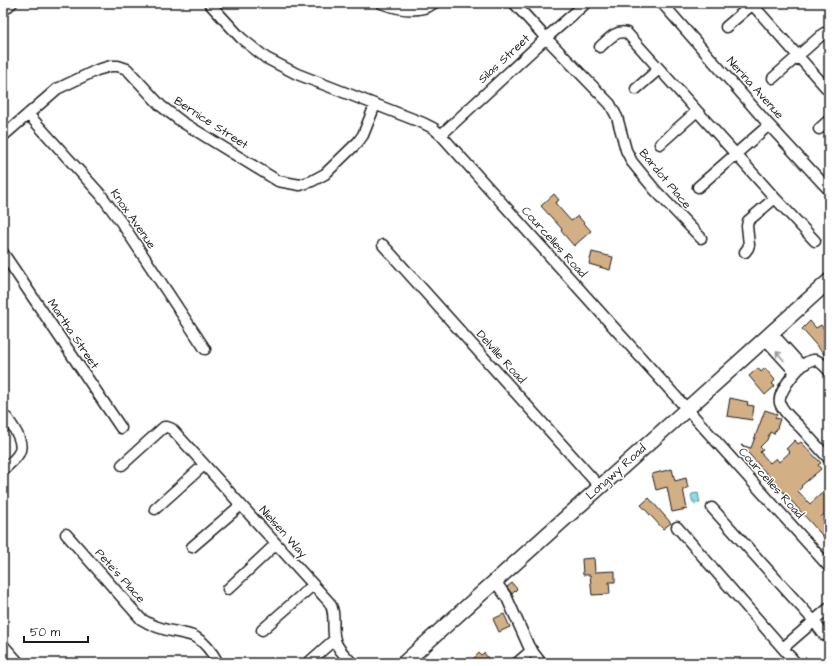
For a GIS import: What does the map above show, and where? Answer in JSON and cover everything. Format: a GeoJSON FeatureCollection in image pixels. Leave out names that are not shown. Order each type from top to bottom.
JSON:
{"type":"FeatureCollection","features":[{"type":"Feature","properties":{"kind":"street","name":"Courcelles Road"},"geometry":{"type":"LineString","coordinates":[[210,3],[241,38],[266,58],[297,74],[423,123],[433,128],[441,135],[829,567]]}},
{"type":"Feature","properties":{"kind":"street"},"geometry":{"type":"LineString","coordinates":[[381,3],[394,8],[413,10],[429,7],[434,3]]}},
{"type":"Feature","properties":{"kind":"street"},"geometry":{"type":"LineString","coordinates":[[514,3],[546,38]]}},
{"type":"Feature","properties":{"kind":"street","name":"Silas Street"},"geometry":{"type":"LineString","coordinates":[[441,135],[586,3]]}},
{"type":"Feature","properties":{"kind":"street","name":"Nerina Avenue"},"geometry":{"type":"LineString","coordinates":[[662,3],[829,190]]}},
{"type":"Feature","properties":{"kind":"street"},"geometry":{"type":"LineString","coordinates":[[726,27],[752,4],[829,91]]}},
{"type":"Feature","properties":{"kind":"street"},"geometry":{"type":"LineString","coordinates":[[600,47],[616,33],[627,33],[815,241]]}},
{"type":"Feature","properties":{"kind":"street"},"geometry":{"type":"LineString","coordinates":[[773,78],[824,33]]}},
{"type":"Feature","properties":{"kind":"street","name":"Bardot Place"},"geometry":{"type":"LineString","coordinates":[[546,38],[610,104],[617,117],[626,150],[632,162],[655,190],[701,238]]}},
{"type":"Feature","properties":{"kind":"street","name":"Bernice Street"},"geometry":{"type":"LineString","coordinates":[[3,136],[57,89],[97,70],[111,66],[118,66],[127,69],[161,106],[182,122],[278,181],[300,184],[312,181],[325,174],[358,142],[375,105]]}},
{"type":"Feature","properties":{"kind":"street"},"geometry":{"type":"LineString","coordinates":[[636,89],[659,69]]}},
{"type":"Feature","properties":{"kind":"street"},"geometry":{"type":"LineString","coordinates":[[660,144],[697,111]]}},
{"type":"Feature","properties":{"kind":"street","name":"Knox Avenue"},"geometry":{"type":"LineString","coordinates":[[28,114],[101,195],[121,222],[205,348]]}},
{"type":"Feature","properties":{"kind":"street"},"geometry":{"type":"LineString","coordinates":[[819,128],[829,120]]}},
{"type":"Feature","properties":{"kind":"street"},"geometry":{"type":"LineString","coordinates":[[698,187],[769,124]]}},
{"type":"Feature","properties":{"kind":"street"},"geometry":{"type":"LineString","coordinates":[[744,252],[749,245],[747,226],[748,221],[775,198]]}},
{"type":"Feature","properties":{"kind":"street","name":"Delville Road"},"geometry":{"type":"LineString","coordinates":[[383,245],[600,487]]}},
{"type":"Feature","properties":{"kind":"street","name":"Martha Street"},"geometry":{"type":"LineString","coordinates":[[3,254],[121,428]]}},
{"type":"Feature","properties":{"kind":"street","name":"Longwy Road"},"geometry":{"type":"LineString","coordinates":[[404,663],[829,281]]}},
{"type":"Feature","properties":{"kind":"street"},"geometry":{"type":"LineString","coordinates":[[768,336],[799,369]]}},
{"type":"Feature","properties":{"kind":"street"},"geometry":{"type":"LineString","coordinates":[[829,371],[817,360],[810,360],[799,369],[780,397],[780,402],[785,412],[829,459]]}},
{"type":"Feature","properties":{"kind":"street"},"geometry":{"type":"LineString","coordinates":[[3,470],[17,456],[20,450],[20,444],[16,431],[7,418]]}},
{"type":"Feature","properties":{"kind":"street","name":"Nielsen Way"},"geometry":{"type":"LineString","coordinates":[[122,465],[164,427],[172,429],[329,602],[332,609],[335,639],[340,649],[352,663]]}},
{"type":"Feature","properties":{"kind":"street"},"geometry":{"type":"LineString","coordinates":[[155,509],[204,464]]}},
{"type":"Feature","properties":{"kind":"street"},"geometry":{"type":"LineString","coordinates":[[192,547],[241,505]]}},
{"type":"Feature","properties":{"kind":"street"},"geometry":{"type":"LineString","coordinates":[[712,508],[824,635]]}},
{"type":"Feature","properties":{"kind":"street"},"geometry":{"type":"LineString","coordinates":[[677,527],[794,661]]}},
{"type":"Feature","properties":{"kind":"street","name":"Pete's Place"},"geometry":{"type":"LineString","coordinates":[[66,534],[141,619],[146,623],[160,628],[198,638],[218,663]]}},
{"type":"Feature","properties":{"kind":"street"},"geometry":{"type":"LineString","coordinates":[[228,589],[276,544]]}},
{"type":"Feature","properties":{"kind":"street"},"geometry":{"type":"LineString","coordinates":[[495,581],[507,598],[526,641],[541,663]]}},
{"type":"Feature","properties":{"kind":"street"},"geometry":{"type":"LineString","coordinates":[[262,630],[313,585]]}},
{"type":"Feature","properties":{"kind":"street"},"geometry":{"type":"LineString","coordinates":[[783,648],[829,608]]}},
{"type":"Feature","properties":{"kind":"street"},"geometry":{"type":"LineString","coordinates":[[308,663],[335,639]]}},
{"type":"Feature","properties":{"kind":"street"},"geometry":{"type":"LineString","coordinates":[[3,645],[19,663]]}},
{"type":"Feature","properties":{"kind":"street"},"geometry":{"type":"LineString","coordinates":[[517,663],[532,650]]}},
{"type":"Feature","properties":{"kind":"water"},"geometry":{"type":"Polygon","coordinates":[[[698,493],[700,503],[694,504],[691,497],[692,494],[698,493]]]}},
{"type":"Feature","properties":{"kind":"building"},"geometry":{"type":"Polygon","coordinates":[[[554,194],[559,200],[555,203],[571,221],[578,216],[591,231],[574,246],[561,231],[562,229],[541,206],[554,194]]]}},
{"type":"Feature","properties":{"kind":"building"},"geometry":{"type":"Polygon","coordinates":[[[592,252],[613,257],[610,270],[589,264],[592,252]]]}},
{"type":"Feature","properties":{"kind":"building"},"geometry":{"type":"Polygon","coordinates":[[[810,321],[816,328],[821,325],[829,335],[829,360],[802,329],[810,321]]]}},
{"type":"Feature","properties":{"kind":"building"},"geometry":{"type":"Polygon","coordinates":[[[758,368],[761,372],[765,368],[775,380],[772,384],[775,386],[765,395],[749,376],[758,368]]]}},
{"type":"Feature","properties":{"kind":"building"},"geometry":{"type":"Polygon","coordinates":[[[730,398],[748,402],[747,405],[754,406],[752,420],[727,416],[730,398]]]}},
{"type":"Feature","properties":{"kind":"building"},"geometry":{"type":"Polygon","coordinates":[[[765,410],[777,414],[775,418],[780,419],[774,434],[770,432],[767,440],[760,447],[763,450],[760,452],[770,463],[776,458],[779,462],[790,452],[786,449],[795,440],[798,444],[801,442],[821,463],[818,465],[821,469],[801,486],[802,487],[798,491],[810,504],[829,487],[829,510],[821,517],[829,526],[829,543],[741,445],[751,448],[765,410]]]}},
{"type":"Feature","properties":{"kind":"building"},"geometry":{"type":"Polygon","coordinates":[[[672,469],[675,481],[686,478],[688,488],[683,489],[687,509],[672,512],[667,487],[656,490],[652,474],[672,469]]]}},
{"type":"Feature","properties":{"kind":"building"},"geometry":{"type":"Polygon","coordinates":[[[649,498],[671,523],[663,529],[641,505],[649,498]]]}},
{"type":"Feature","properties":{"kind":"building"},"geometry":{"type":"Polygon","coordinates":[[[594,558],[595,572],[615,571],[615,582],[609,582],[610,594],[592,595],[590,575],[583,575],[582,559],[594,558]]]}},
{"type":"Feature","properties":{"kind":"building"},"geometry":{"type":"Polygon","coordinates":[[[512,583],[517,589],[512,594],[507,587],[512,583]]]}},
{"type":"Feature","properties":{"kind":"building"},"geometry":{"type":"Polygon","coordinates":[[[504,614],[510,627],[499,632],[493,619],[504,614]]]}},
{"type":"Feature","properties":{"kind":"building"},"geometry":{"type":"Polygon","coordinates":[[[479,653],[481,655],[484,653],[492,663],[469,663],[479,653]]]}}]}
